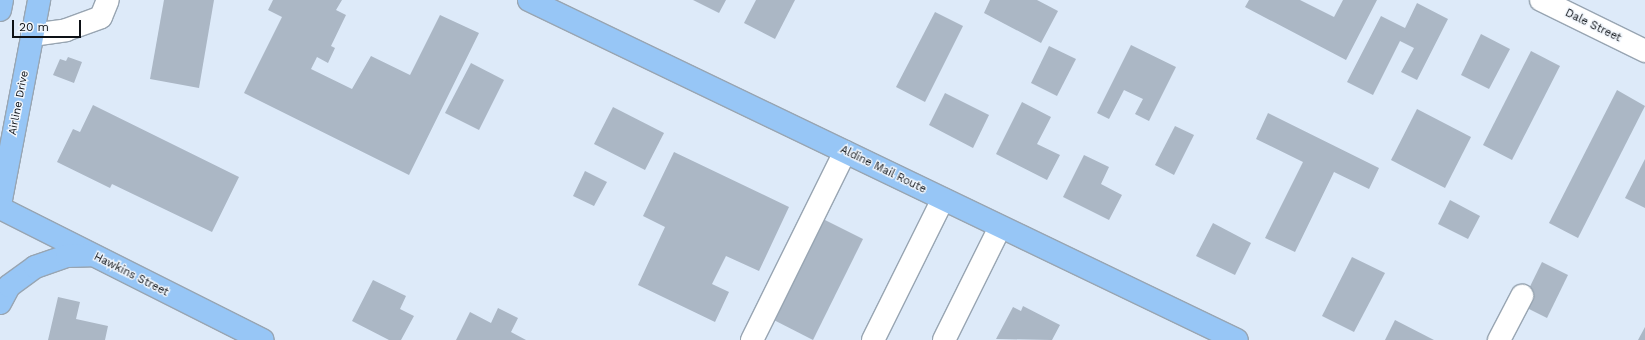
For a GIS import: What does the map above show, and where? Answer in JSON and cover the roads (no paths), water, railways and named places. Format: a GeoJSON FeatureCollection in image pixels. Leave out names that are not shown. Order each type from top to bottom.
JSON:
{"type":"FeatureCollection","features":[{"type":"Feature","properties":{"kind":"main road"},"geometry":{"type":"LineString","coordinates":[[0,10],[2,0]]}},
{"type":"Feature","properties":{"kind":"main road","name":"Airline Drive"},"geometry":{"type":"LineString","coordinates":[[0,206],[39,0]]}},
{"type":"Feature","properties":{"kind":"main road","name":"Aldine Mail Route"},"geometry":{"type":"LineString","coordinates":[[529,0],[1237,340]]}},
{"type":"Feature","properties":{"kind":"main road","name":"Hawkins Street"},"geometry":{"type":"LineString","coordinates":[[0,206],[91,255],[263,340]]}},
{"type":"Feature","properties":{"kind":"main road"},"geometry":{"type":"LineString","coordinates":[[0,303],[9,286],[35,266],[67,256],[91,255]]}},
{"type":"Feature","properties":{"kind":"street"},"geometry":{"type":"LineString","coordinates":[[32,35],[66,30],[101,17],[108,0]]}},
{"type":"Feature","properties":{"kind":"street","name":"Dale Street"},"geometry":{"type":"LineString","coordinates":[[1540,0],[1645,51]]}},
{"type":"Feature","properties":{"kind":"street"},"geometry":{"type":"LineString","coordinates":[[752,340],[845,152]]}},
{"type":"Feature","properties":{"kind":"street"},"geometry":{"type":"LineString","coordinates":[[873,340],[943,199]]}},
{"type":"Feature","properties":{"kind":"street"},"geometry":{"type":"LineString","coordinates":[[944,340],[1000,227]]}},
{"type":"Feature","properties":{"kind":"street"},"geometry":{"type":"LineString","coordinates":[[1499,340],[1522,296]]}}]}
